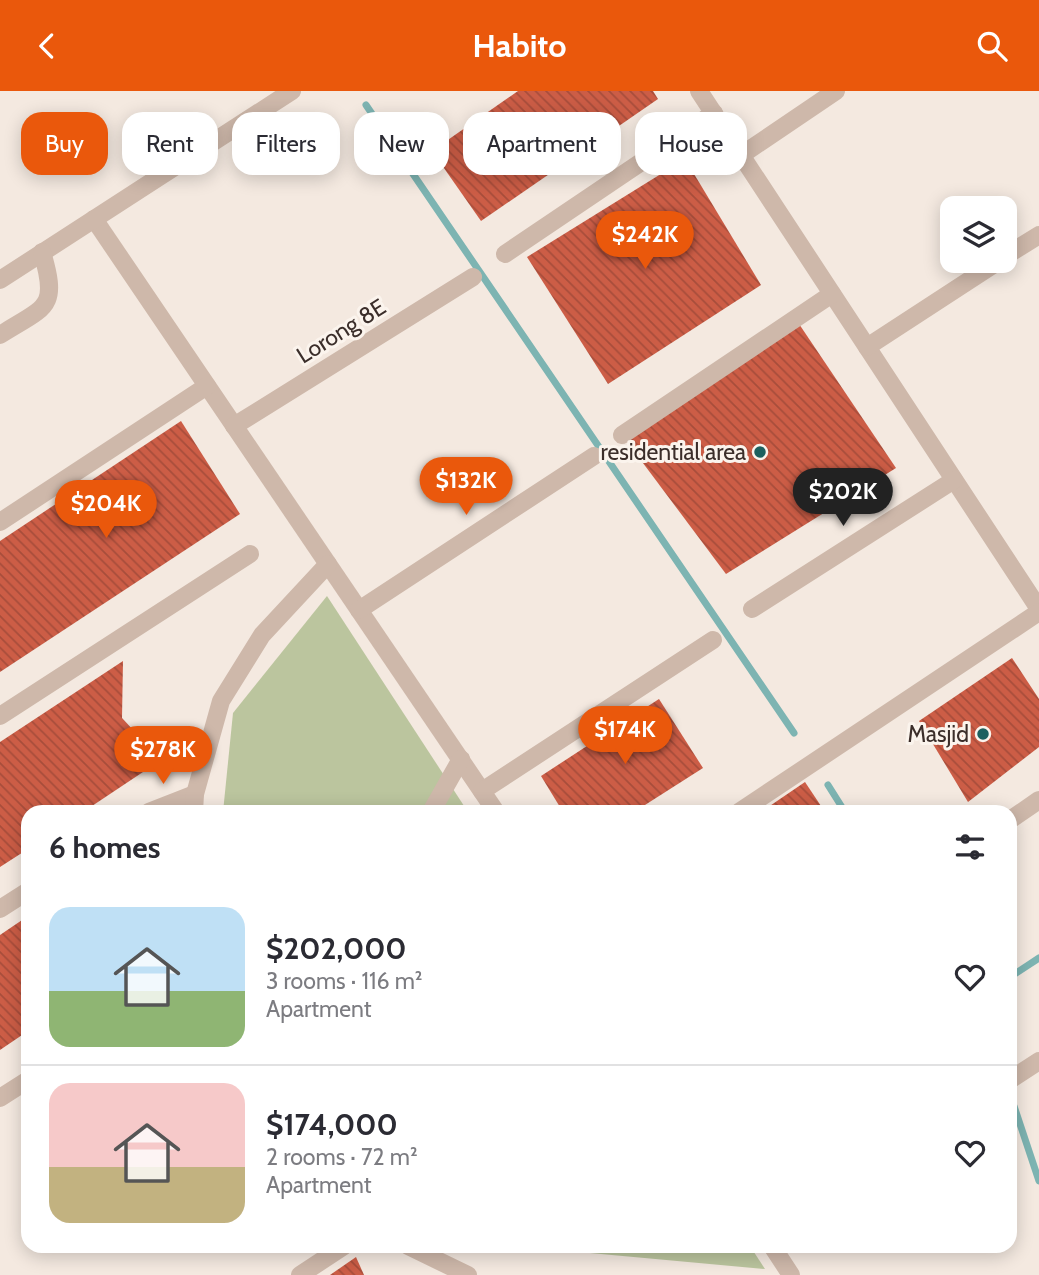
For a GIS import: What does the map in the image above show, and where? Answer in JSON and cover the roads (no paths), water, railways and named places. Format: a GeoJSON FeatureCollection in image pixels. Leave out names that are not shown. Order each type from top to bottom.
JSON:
{"type":"FeatureCollection","features":[{"type":"Feature","properties":{"kind":"street"},"geometry":{"type":"LineString","coordinates":[[0,280],[292,91]]}},
{"type":"Feature","properties":{"kind":"street"},"geometry":{"type":"LineString","coordinates":[[699,91],[713,112]]}},
{"type":"Feature","properties":{"kind":"street"},"geometry":{"type":"LineString","coordinates":[[747,151],[836,91]]}},
{"type":"Feature","properties":{"kind":"street"},"geometry":{"type":"LineString","coordinates":[[505,254],[635,166]]}},
{"type":"Feature","properties":{"kind":"street"},"geometry":{"type":"LineString","coordinates":[[747,166],[1039,610],[749,805]]}},
{"type":"Feature","properties":{"kind":"street"},"geometry":{"type":"LineString","coordinates":[[94,219],[491,805]]}},
{"type":"Feature","properties":{"kind":"street"},"geometry":{"type":"LineString","coordinates":[[1017,249],[1039,235]]}},
{"type":"Feature","properties":{"kind":"street"},"geometry":{"type":"LineString","coordinates":[[0,335],[38,311],[49,299],[52,284],[42,252]]}},
{"type":"Feature","properties":{"kind":"street"},"geometry":{"type":"LineString","coordinates":[[867,347],[981,273]]}},
{"type":"Feature","properties":{"kind":"street","name":"Lorong 8E"},"geometry":{"type":"LineString","coordinates":[[234,426],[473,277]]}},
{"type":"Feature","properties":{"kind":"street"},"geometry":{"type":"LineString","coordinates":[[622,435],[832,293]]}},
{"type":"Feature","properties":{"kind":"street"},"geometry":{"type":"LineString","coordinates":[[0,522],[207,386]]}},
{"type":"Feature","properties":{"kind":"street"},"geometry":{"type":"LineString","coordinates":[[359,610],[594,456]]}},
{"type":"Feature","properties":{"kind":"street"},"geometry":{"type":"LineString","coordinates":[[752,608],[954,480]]}},
{"type":"Feature","properties":{"kind":"street"},"geometry":{"type":"LineString","coordinates":[[0,716],[250,554]]}},
{"type":"Feature","properties":{"kind":"street"},"geometry":{"type":"LineString","coordinates":[[195,803],[221,701],[261,635],[328,564]]}},
{"type":"Feature","properties":{"kind":"street"},"geometry":{"type":"LineString","coordinates":[[482,791],[713,640]]}},
{"type":"Feature","properties":{"kind":"street"},"geometry":{"type":"LineString","coordinates":[[435,805],[461,759]]}},
{"type":"Feature","properties":{"kind":"street"},"geometry":{"type":"LineString","coordinates":[[1017,815],[1039,800]]}},
{"type":"Feature","properties":{"kind":"street"},"geometry":{"type":"LineString","coordinates":[[0,909],[21,896]]}},
{"type":"Feature","properties":{"kind":"street"},"geometry":{"type":"LineString","coordinates":[[1017,1075],[1039,1061]]}},
{"type":"Feature","properties":{"kind":"street"},"geometry":{"type":"LineString","coordinates":[[0,1098],[21,1084]]}},
{"type":"Feature","properties":{"kind":"street"},"geometry":{"type":"LineString","coordinates":[[300,1275],[333,1253]]}},
{"type":"Feature","properties":{"kind":"street"},"geometry":{"type":"LineString","coordinates":[[422,1253],[468,1275]]}},
{"type":"Feature","properties":{"kind":"street"},"geometry":{"type":"LineString","coordinates":[[777,1253],[791,1275]]}},
{"type":"Feature","properties":{"kind":"waterway"},"geometry":{"type":"LineString","coordinates":[[366,105],[794,733]]}},
{"type":"Feature","properties":{"kind":"waterway"},"geometry":{"type":"LineString","coordinates":[[828,785],[841,805]]}},
{"type":"Feature","properties":{"kind":"waterway"},"geometry":{"type":"LineString","coordinates":[[1017,972],[1039,958]]}},
{"type":"Feature","properties":{"kind":"waterway"},"geometry":{"type":"LineString","coordinates":[[1017,1115],[1039,1181]]}},
{"type":"Feature","properties":{"kind":"place","name":"residential area"},"geometry":{"type":"Point","coordinates":[760,452]}},
{"type":"Feature","properties":{"kind":"place","name":"Masjid"},"geometry":{"type":"Point","coordinates":[983,734]}}]}
